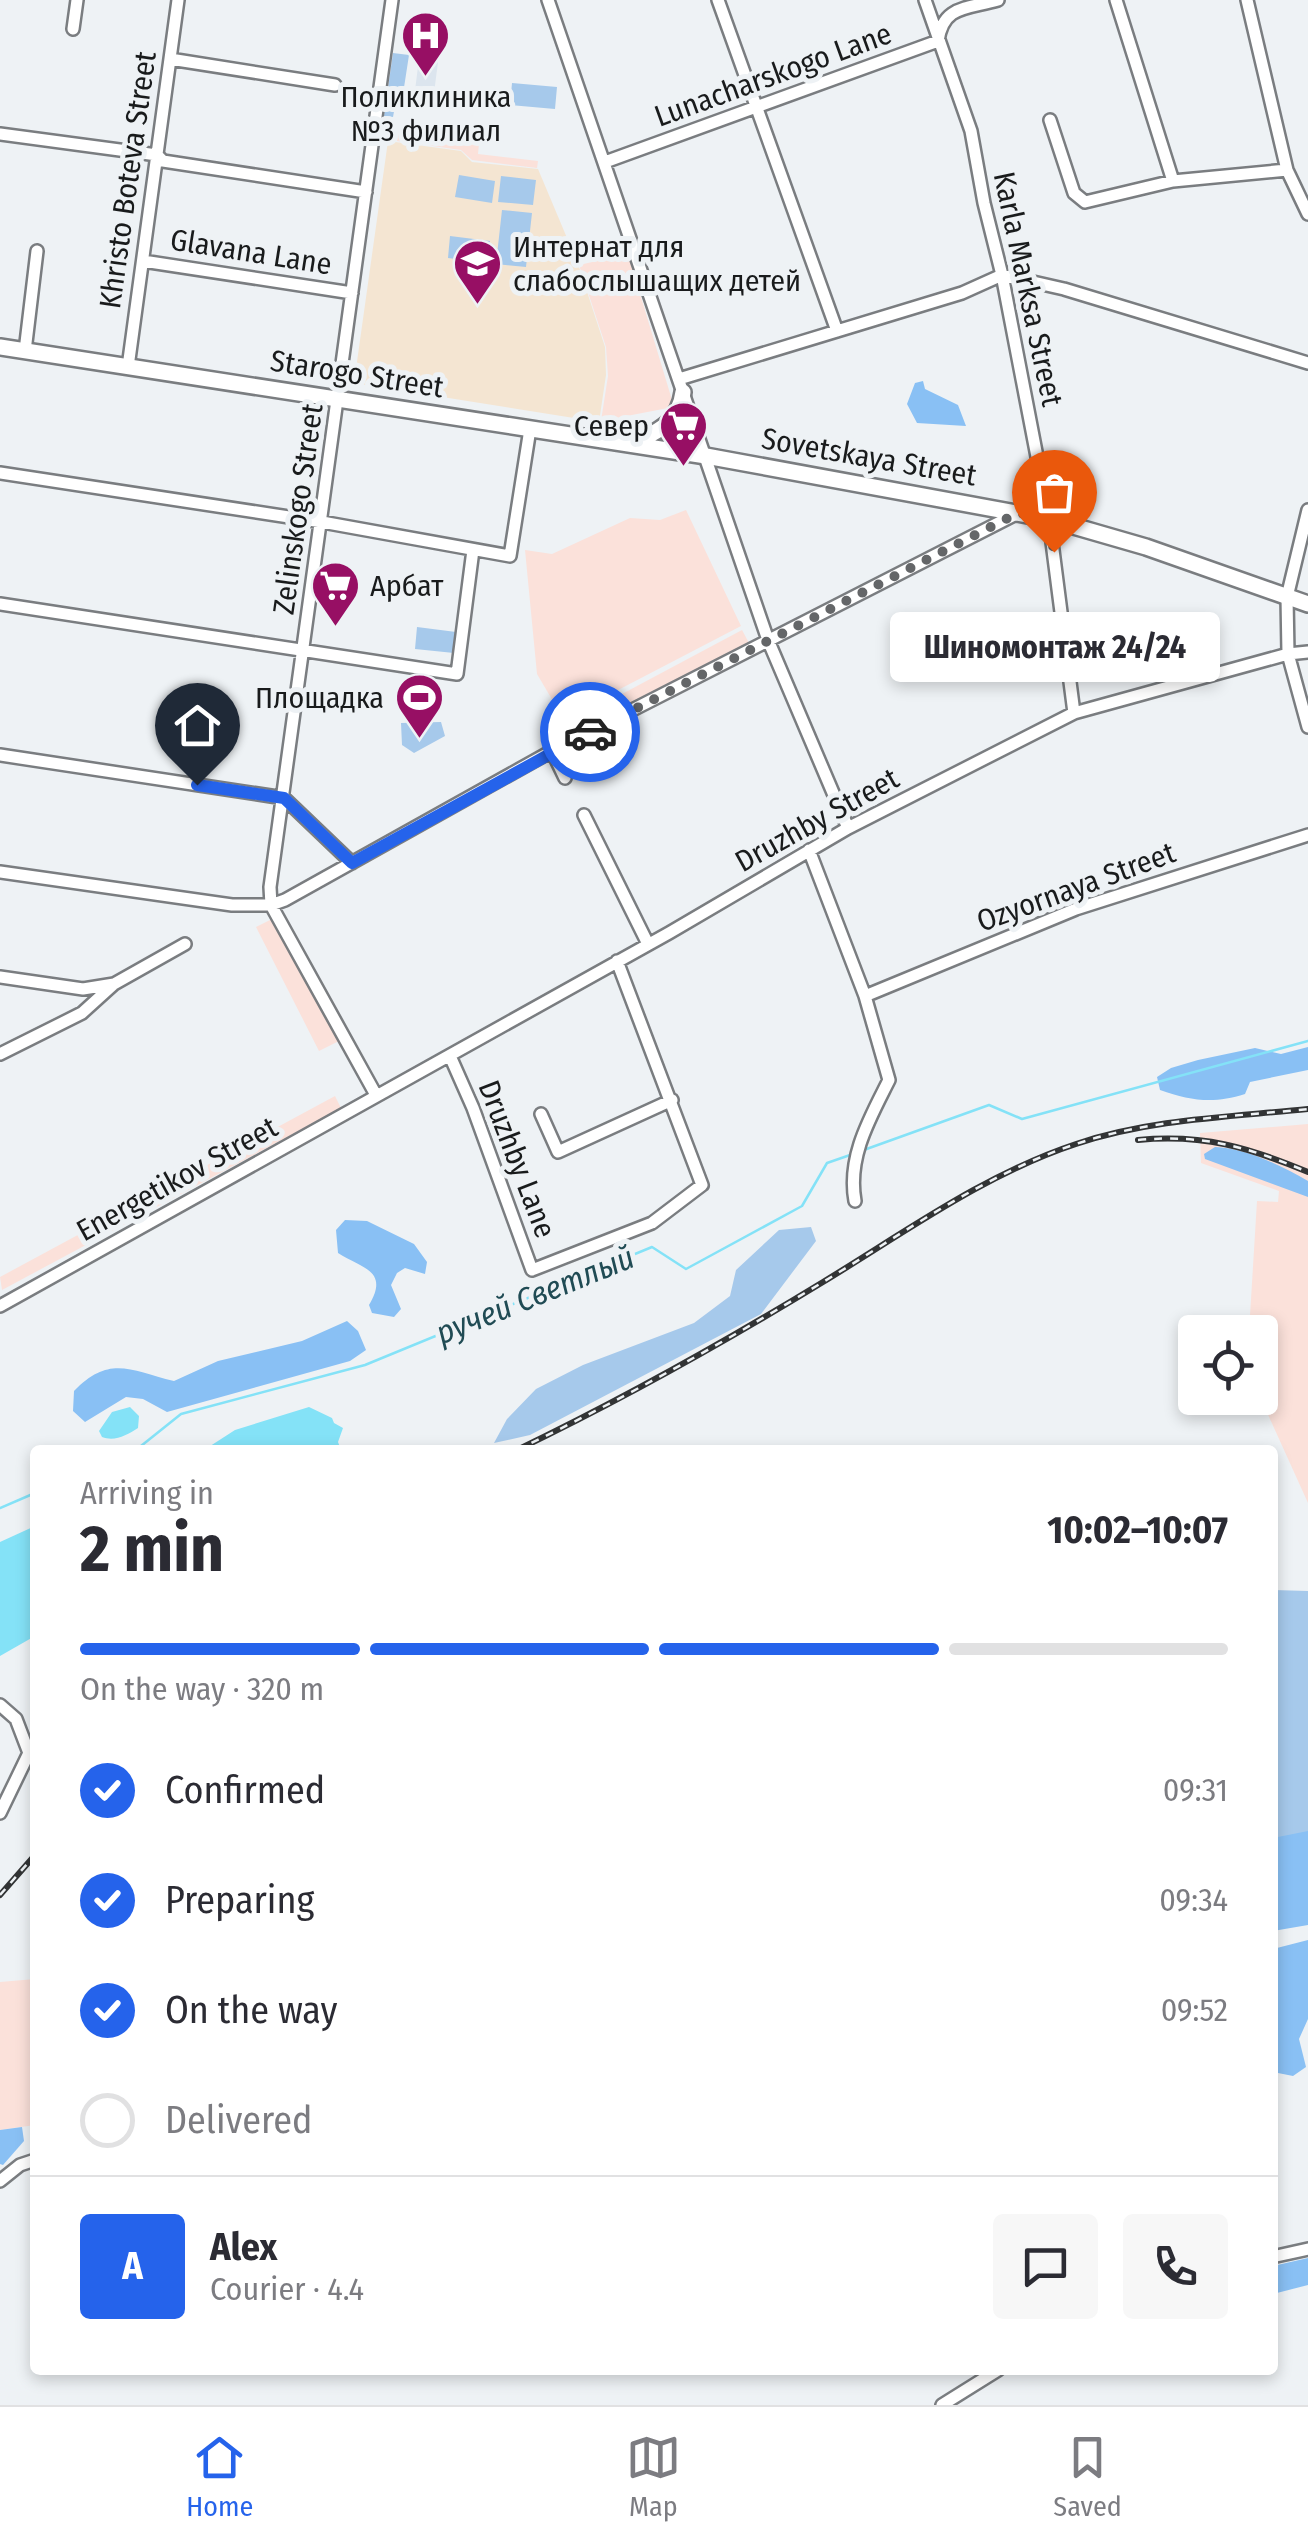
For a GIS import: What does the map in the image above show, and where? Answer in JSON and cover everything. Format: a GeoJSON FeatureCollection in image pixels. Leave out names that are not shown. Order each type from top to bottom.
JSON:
{"type":"FeatureCollection","features":[{"type":"Feature","properties":{"kind":"street"},"geometry":{"type":"LineString","coordinates":[[73,29],[76,0]]}},
{"type":"Feature","properties":{"kind":"street","name":"Khristo Boteva Street"},"geometry":{"type":"LineString","coordinates":[[128,367],[178,0]]}},
{"type":"Feature","properties":{"kind":"street","name":"Zelinskogo Street"},"geometry":{"type":"LineString","coordinates":[[271,904],[271,876],[392,0]]}},
{"type":"Feature","properties":{"kind":"street"},"geometry":{"type":"LineString","coordinates":[[548,0],[768,640],[848,828]]}},
{"type":"Feature","properties":{"kind":"street"},"geometry":{"type":"LineString","coordinates":[[718,0],[837,331]]}},
{"type":"Feature","properties":{"kind":"street"},"geometry":{"type":"LineString","coordinates":[[926,3],[935,12],[948,14],[998,0]]}},
{"type":"Feature","properties":{"kind":"street"},"geometry":{"type":"LineString","coordinates":[[1116,0],[1173,181]]}},
{"type":"Feature","properties":{"kind":"street"},"geometry":{"type":"LineString","coordinates":[[1247,0],[1286,170],[1308,214]]}},
{"type":"Feature","properties":{"kind":"street","name":"Karla Marksa Street"},"geometry":{"type":"LineString","coordinates":[[926,3],[971,132],[1002,275],[1049,519],[1074,713]]}},
{"type":"Feature","properties":{"kind":"street","name":"Lunacharskogo Lane"},"geometry":{"type":"LineString","coordinates":[[605,162],[938,42],[940,26],[948,14]]}},
{"type":"Feature","properties":{"kind":"street"},"geometry":{"type":"LineString","coordinates":[[170,60],[335,85]]}},
{"type":"Feature","properties":{"kind":"street"},"geometry":{"type":"LineString","coordinates":[[1050,120],[1074,193],[1084,202],[1173,181],[1286,170]]}},
{"type":"Feature","properties":{"kind":"street"},"geometry":{"type":"LineString","coordinates":[[0,134],[157,155],[164,161],[366,192]]}},
{"type":"Feature","properties":{"kind":"street"},"geometry":{"type":"LineString","coordinates":[[25,351],[37,251]]}},
{"type":"Feature","properties":{"kind":"street","name":"Glavana Lane"},"geometry":{"type":"LineString","coordinates":[[142,261],[352,294]]}},
{"type":"Feature","properties":{"kind":"street"},"geometry":{"type":"LineString","coordinates":[[681,386],[837,331],[962,293],[1002,275],[1064,289],[1308,363]]}},
{"type":"Feature","properties":{"kind":"street","name":"Starogo Street"},"geometry":{"type":"LineString","coordinates":[[0,347],[706,456]]}},
{"type":"Feature","properties":{"kind":"street"},"geometry":{"type":"LineString","coordinates":[[632,444],[675,418],[682,406],[681,386]]}},
{"type":"Feature","properties":{"kind":"street"},"geometry":{"type":"LineString","coordinates":[[0,473],[322,522],[510,556],[530,428]]}},
{"type":"Feature","properties":{"kind":"street","name":"Sovetskaya Street"},"geometry":{"type":"LineString","coordinates":[[706,456],[1049,519],[1116,537],[1308,604]]}},
{"type":"Feature","properties":{"kind":"street"},"geometry":{"type":"LineString","coordinates":[[1308,510],[1286,597],[1288,654],[1308,727]]}},
{"type":"Feature","properties":{"kind":"street"},"geometry":{"type":"LineString","coordinates":[[0,872],[232,905],[271,904],[552,752],[1018,513]]}},
{"type":"Feature","properties":{"kind":"street"},"geometry":{"type":"LineString","coordinates":[[0,604],[457,674],[473,550]]}},
{"type":"Feature","properties":{"kind":"street","name":"Druzhby Street"},"geometry":{"type":"LineString","coordinates":[[376,1094],[450,1056],[848,828],[1074,713],[1288,654],[1308,652]]}},
{"type":"Feature","properties":{"kind":"street"},"geometry":{"type":"LineString","coordinates":[[552,752],[565,778]]}},
{"type":"Feature","properties":{"kind":"street"},"geometry":{"type":"LineString","coordinates":[[0,755],[284,798],[352,863]]}},
{"type":"Feature","properties":{"kind":"street"},"geometry":{"type":"LineString","coordinates":[[584,815],[648,944]]}},
{"type":"Feature","properties":{"kind":"street","name":"Ozyornaya Street"},"geometry":{"type":"LineString","coordinates":[[865,996],[1076,908],[1308,834]]}},
{"type":"Feature","properties":{"kind":"street"},"geometry":{"type":"LineString","coordinates":[[809,850],[865,996],[889,1080],[855,1160],[854,1201]]}},
{"type":"Feature","properties":{"kind":"street"},"geometry":{"type":"LineString","coordinates":[[271,904],[376,1094]]}},
{"type":"Feature","properties":{"kind":"street"},"geometry":{"type":"LineString","coordinates":[[0,1054],[82,1013],[114,984],[185,944]]}},
{"type":"Feature","properties":{"kind":"street"},"geometry":{"type":"LineString","coordinates":[[540,1114],[558,1152],[672,1100],[618,961]]}},
{"type":"Feature","properties":{"kind":"street"},"geometry":{"type":"LineString","coordinates":[[0,978],[83,990],[114,984]]}},
{"type":"Feature","properties":{"kind":"street","name":"Druzhby Lane"},"geometry":{"type":"LineString","coordinates":[[450,1056],[532,1270],[652,1223],[702,1185],[672,1100]]}},
{"type":"Feature","properties":{"kind":"street","name":"Energetikov Street"},"geometry":{"type":"LineString","coordinates":[[0,1306],[376,1094]]}},
{"type":"Feature","properties":{"kind":"street"},"geometry":{"type":"LineString","coordinates":[[0,1705],[16,1719],[29,1753],[0,1813]]}},
{"type":"Feature","properties":{"kind":"street"},"geometry":{"type":"LineString","coordinates":[[0,2182],[30,2162]]}},
{"type":"Feature","properties":{"kind":"street"},"geometry":{"type":"LineString","coordinates":[[1278,2256],[1308,2249]]}},
{"type":"Feature","properties":{"kind":"street"},"geometry":{"type":"LineString","coordinates":[[942,2405],[990,2375]]}},
{"type":"Feature","properties":{"kind":"shaded area"},"geometry":{"type":"Polygon","coordinates":[[[393,53],[409,55],[401,107],[395,106],[393,117],[384,116],[393,53]]]}},
{"type":"Feature","properties":{"kind":"shaded area","name":"Поликлиника №3 филиал"},"geometry":{"type":"Polygon","coordinates":[[[419,59],[438,62],[433,101],[414,98],[419,59]]]}},
{"type":"Feature","properties":{"kind":"shaded area"},"geometry":{"type":"Polygon","coordinates":[[[512,83],[557,87],[555,109],[510,105],[512,83]]]}},
{"type":"Feature","properties":{"kind":"shaded area"},"geometry":{"type":"Polygon","coordinates":[[[399,130],[479,144],[478,154],[538,161],[537,168],[472,160],[461,150],[397,141],[399,130]]]}},
{"type":"Feature","properties":{"kind":"shaded area","name":"Интернат для слабослышащих детей"},"geometry":{"type":"Polygon","coordinates":[[[388,141],[461,151],[472,162],[538,169],[578,264],[605,347],[606,375],[599,422],[354,383],[388,141]]]}},
{"type":"Feature","properties":{"kind":"shaded area"},"geometry":{"type":"Polygon","coordinates":[[[459,175],[495,181],[492,203],[455,197],[459,175]]]}},
{"type":"Feature","properties":{"kind":"shaded area"},"geometry":{"type":"Polygon","coordinates":[[[501,176],[536,180],[533,205],[498,202],[501,176]]]}},
{"type":"Feature","properties":{"kind":"shaded area"},"geometry":{"type":"Polygon","coordinates":[[[502,210],[532,213],[526,267],[496,264],[502,210]]]}},
{"type":"Feature","properties":{"kind":"shaded area"},"geometry":{"type":"Polygon","coordinates":[[[450,236],[490,241],[487,263],[448,258],[450,236]]]}},
{"type":"Feature","properties":{"kind":"shaded area"},"geometry":{"type":"Polygon","coordinates":[[[628,254],[672,400],[668,408],[601,421],[608,376],[606,347],[579,265],[628,254]]]}},
{"type":"Feature","properties":{"kind":"shaded area"},"geometry":{"type":"Polygon","coordinates":[[[923,381],[925,389],[958,405],[966,426],[917,423],[907,404],[915,383],[923,381]]]}},
{"type":"Feature","properties":{"kind":"shaded area"},"geometry":{"type":"Polygon","coordinates":[[[686,510],[741,626],[570,715],[560,713],[537,674],[525,550],[552,554],[630,518],[660,520],[686,510]]]}},
{"type":"Feature","properties":{"kind":"shaded area"},"geometry":{"type":"Polygon","coordinates":[[[417,627],[456,632],[454,653],[415,649],[417,627]]]}},
{"type":"Feature","properties":{"kind":"shaded area"},"geometry":{"type":"Polygon","coordinates":[[[742,630],[749,643],[584,730],[577,718],[742,630]]]}},
{"type":"Feature","properties":{"kind":"shaded area","name":"Площадка"},"geometry":{"type":"Polygon","coordinates":[[[441,722],[445,736],[414,753],[402,745],[401,723],[441,722]]]}},
{"type":"Feature","properties":{"kind":"shaded area"},"geometry":{"type":"Polygon","coordinates":[[[276,917],[339,1041],[319,1051],[256,927],[276,917]]]}},
{"type":"Feature","properties":{"kind":"shaded area"},"geometry":{"type":"Polygon","coordinates":[[[1308,1047],[1308,1070],[1250,1082],[1245,1094],[1202,1100],[1160,1090],[1157,1077],[1198,1060],[1255,1048],[1281,1054],[1308,1047]]]}},
{"type":"Feature","properties":{"kind":"shaded area"},"geometry":{"type":"Polygon","coordinates":[[[335,1096],[341,1108],[2,1290],[0,1277],[335,1096]]]}},
{"type":"Feature","properties":{"kind":"shaded area"},"geometry":{"type":"Polygon","coordinates":[[[1308,1124],[1308,1503],[1268,1415],[1278,1415],[1278,1315],[1250,1315],[1257,1201],[1278,1202],[1279,1191],[1201,1163],[1200,1133],[1308,1124]]]}},
{"type":"Feature","properties":{"kind":"shaded area"},"geometry":{"type":"Polygon","coordinates":[[[1215,1147],[1251,1154],[1298,1175],[1308,1181],[1308,1197],[1205,1159],[1204,1154],[1215,1147]]]}},
{"type":"Feature","properties":{"kind":"shaded area"},"geometry":{"type":"Polygon","coordinates":[[[345,1220],[367,1221],[414,1244],[427,1262],[425,1274],[405,1268],[397,1273],[391,1285],[401,1309],[394,1317],[372,1313],[369,1305],[375,1293],[374,1277],[338,1253],[336,1230],[345,1220]]]}},
{"type":"Feature","properties":{"kind":"shaded area"},"geometry":{"type":"Polygon","coordinates":[[[811,1227],[816,1241],[761,1314],[530,1435],[494,1443],[507,1419],[536,1389],[583,1365],[694,1323],[730,1296],[736,1270],[779,1230],[811,1227]]]}},
{"type":"Feature","properties":{"kind":"shaded area"},"geometry":{"type":"Polygon","coordinates":[[[347,1321],[358,1331],[366,1350],[350,1361],[167,1412],[143,1399],[126,1397],[85,1422],[73,1411],[74,1391],[99,1372],[121,1368],[174,1381],[218,1361],[302,1341],[347,1321]]]}},
{"type":"Feature","properties":{"kind":"shaded area"},"geometry":{"type":"Polygon","coordinates":[[[130,1407],[139,1416],[138,1428],[116,1438],[102,1437],[99,1431],[112,1412],[130,1407]]]}},
{"type":"Feature","properties":{"kind":"shaded area"},"geometry":{"type":"Polygon","coordinates":[[[309,1407],[343,1428],[339,1445],[212,1445],[235,1430],[309,1407]]]}},
{"type":"Feature","properties":{"kind":"shaded area"},"geometry":{"type":"Polygon","coordinates":[[[30,1528],[30,1639],[0,1656],[0,1542],[30,1528]]]}},
{"type":"Feature","properties":{"kind":"shaded area"},"geometry":{"type":"Polygon","coordinates":[[[1278,1590],[1308,1591],[1308,1903],[1278,1911],[1278,1590]]]}},
{"type":"Feature","properties":{"kind":"shaded area"},"geometry":{"type":"Polygon","coordinates":[[[1308,1831],[1308,1925],[1278,1930],[1278,1837],[1308,1831]]]}},
{"type":"Feature","properties":{"kind":"shaded area"},"geometry":{"type":"Polygon","coordinates":[[[1308,1940],[1308,2019],[1299,2039],[1306,2067],[1293,2076],[1278,2073],[1278,1948],[1308,1940]]]}},
{"type":"Feature","properties":{"kind":"shaded area"},"geometry":{"type":"Polygon","coordinates":[[[30,1979],[30,2126],[0,2130],[0,1982],[30,1979]]]}},
{"type":"Feature","properties":{"kind":"shaded area"},"geometry":{"type":"Polygon","coordinates":[[[22,2127],[24,2141],[0,2164],[0,2130],[22,2127]]]}},
{"type":"Feature","properties":{"kind":"shaded area"},"geometry":{"type":"Polygon","coordinates":[[[1308,2258],[1308,2285],[1278,2293],[1278,2265],[1308,2258]]]}},
{"type":"Feature","properties":{"kind":"waterway","name":"ручей Светлый"},"geometry":{"type":"LineString","coordinates":[[861,1151],[989,1105],[1022,1119],[1308,1041]]}},
{"type":"Feature","properties":{"kind":"waterway","name":"ручей Светлый"},"geometry":{"type":"LineString","coordinates":[[142,1445],[181,1414],[365,1365],[652,1247],[686,1269],[802,1206],[827,1163],[853,1154]]}},
{"type":"Feature","properties":{"kind":"waterway","name":"ручей Светлый"},"geometry":{"type":"LineString","coordinates":[[0,1508],[30,1495]]}},
{"type":"Feature","properties":{"kind":"railway"},"geometry":{"type":"LineString","coordinates":[[527,1445],[672,1370],[1009,1171],[1076,1144],[1132,1129],[1308,1109]]}},
{"type":"Feature","properties":{"kind":"railway"},"geometry":{"type":"LineString","coordinates":[[1138,1140],[1184,1139],[1225,1144],[1308,1172]]}},
{"type":"Feature","properties":{"kind":"railway"},"geometry":{"type":"LineString","coordinates":[[0,1895],[30,1861]]}},
{"type":"Feature","properties":{"kind":"way so far"},"geometry":{"type":"LineString","coordinates":[[590,732],[1018,513],[1049,519],[1054,552]]}},
{"type":"Feature","properties":{"kind":"place","name":"Поликлиника №3 филиал"},"geometry":{"type":"Point","coordinates":[426,78]}},
{"type":"Feature","properties":{"kind":"place","name":"Интернат для слабослышащих детей"},"geometry":{"type":"Point","coordinates":[478,306]}},
{"type":"Feature","properties":{"kind":"place","name":"Север"},"geometry":{"type":"Point","coordinates":[684,468]}},
{"type":"Feature","properties":{"kind":"place","name":"Шиномонтаж 24/24"},"geometry":{"type":"Point","coordinates":[1054,552]}},
{"type":"Feature","properties":{"kind":"place","name":"Арбат"},"geometry":{"type":"Point","coordinates":[335,628]}},
{"type":"Feature","properties":{"kind":"place","name":"Площадка"},"geometry":{"type":"Point","coordinates":[419,740]}},
{"type":"Feature","properties":{"kind":"route"},"geometry":{"type":"LineString","coordinates":[[197,785],[284,798],[352,863],[590,732]]}}]}
